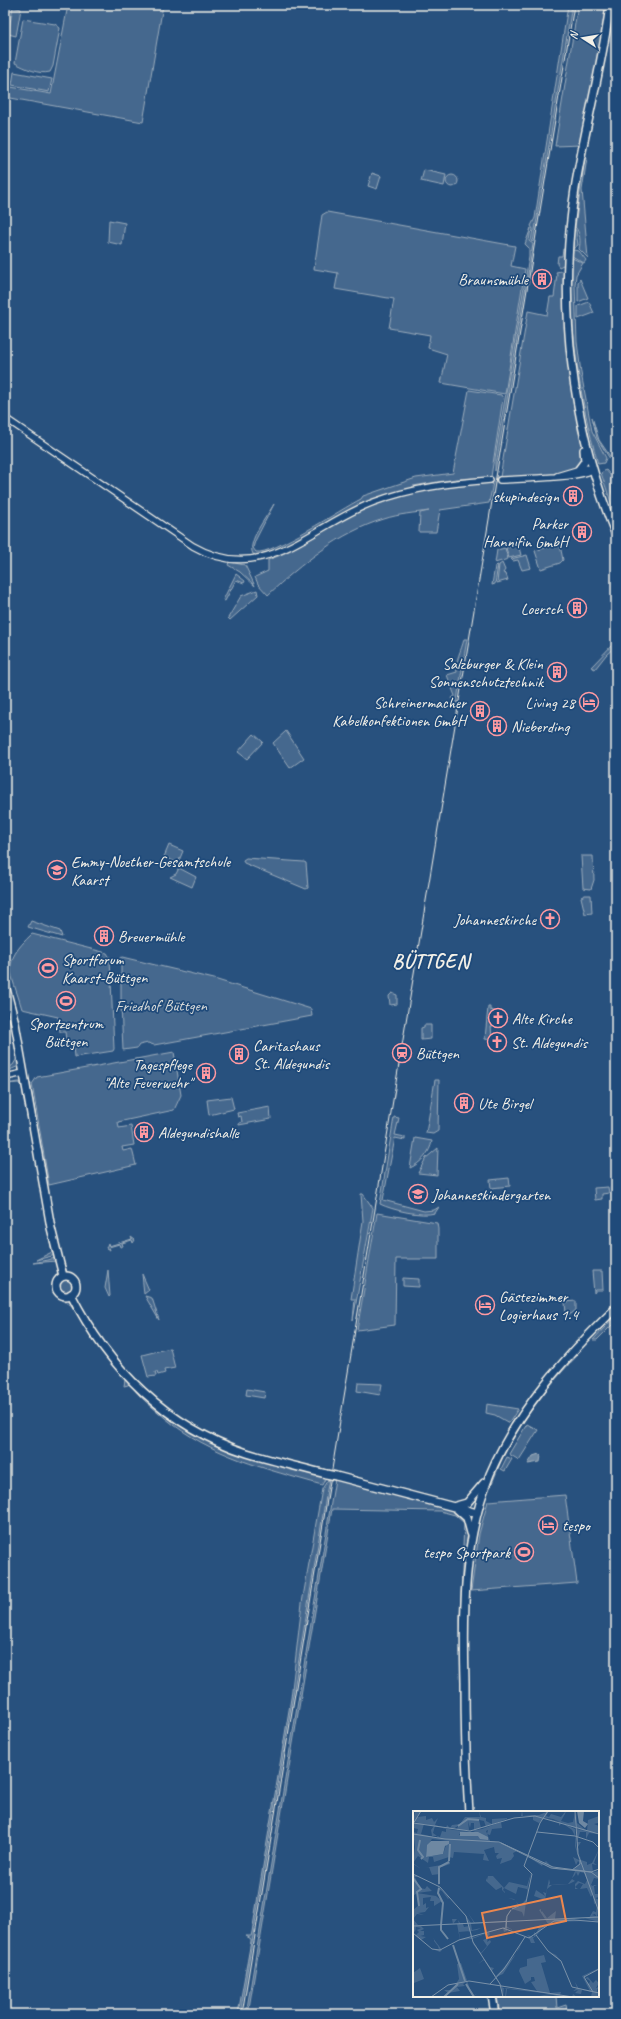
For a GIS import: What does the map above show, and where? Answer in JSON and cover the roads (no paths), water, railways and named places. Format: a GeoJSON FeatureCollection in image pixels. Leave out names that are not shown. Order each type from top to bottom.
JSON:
{"type":"FeatureCollection","features":[{"type":"Feature","properties":{"kind":"main road"},"geometry":{"type":"LineString","coordinates":[[610,5],[600,64],[575,188],[568,257],[569,341],[573,375],[584,436],[593,469],[616,535]]}},
{"type":"Feature","properties":{"kind":"main road"},"geometry":{"type":"LineString","coordinates":[[579,469],[585,458],[583,444],[584,436]]}},
{"type":"Feature","properties":{"kind":"main road"},"geometry":{"type":"LineString","coordinates":[[5,985],[13,1012],[51,1228],[63,1276]]}},
{"type":"Feature","properties":{"kind":"main road"},"geometry":{"type":"LineString","coordinates":[[63,1276],[69,1277],[75,1282],[76,1288],[71,1294],[64,1296],[57,1290],[56,1283],[63,1276]]}},
{"type":"Feature","properties":{"kind":"main road"},"geometry":{"type":"LineString","coordinates":[[71,1294],[92,1334],[114,1363],[145,1395],[166,1412],[193,1429],[232,1447],[254,1455],[477,1513]]}},
{"type":"Feature","properties":{"kind":"main road"},"geometry":{"type":"LineString","coordinates":[[445,1504],[461,1506],[467,1503],[478,1492],[491,1473],[516,1425],[543,1388],[580,1344],[616,1308]]}},
{"type":"Feature","properties":{"kind":"main road"},"geometry":{"type":"LineString","coordinates":[[469,1811],[464,1610],[466,1574],[477,1513],[491,1473]]}},
{"type":"Feature","properties":{"kind":"main road"},"geometry":{"type":"LineString","coordinates":[[445,1504],[458,1510],[466,1516],[470,1525],[472,1538]]}},
{"type":"Feature","properties":{"kind":"main road"},"geometry":{"type":"LineString","coordinates":[[492,1997],[495,2014]]}},
{"type":"Feature","properties":{"kind":"street"},"geometry":{"type":"LineString","coordinates":[[5,418],[193,546],[210,555],[229,560],[254,560],[276,554],[352,512],[393,495],[444,484],[490,480]]}},
{"type":"Feature","properties":{"kind":"street"},"geometry":{"type":"LineString","coordinates":[[500,480],[557,476],[589,473],[593,469],[588,467],[557,476]]}},
{"type":"Feature","properties":{"kind":"street"},"geometry":{"type":"LineString","coordinates":[[5,1077],[24,1073]]}},
{"type":"Feature","properties":{"kind":"railway"},"geometry":{"type":"LineString","coordinates":[[242,2014],[574,5]]}},
{"type":"Feature","properties":{"kind":"place","name":"Braunsmühle"},"geometry":{"type":"Point","coordinates":[542,279]}},
{"type":"Feature","properties":{"kind":"place","name":"skupindesign"},"geometry":{"type":"Point","coordinates":[573,496]}},
{"type":"Feature","properties":{"kind":"place","name":"Parker Hannifin GmbH"},"geometry":{"type":"Point","coordinates":[582,532]}},
{"type":"Feature","properties":{"kind":"place","name":"Loersch"},"geometry":{"type":"Point","coordinates":[577,608]}},
{"type":"Feature","properties":{"kind":"place","name":"Salzburger & Klein Sonnenschutztechnik"},"geometry":{"type":"Point","coordinates":[557,672]}},
{"type":"Feature","properties":{"kind":"place","name":"Living 28"},"geometry":{"type":"Point","coordinates":[589,702]}},
{"type":"Feature","properties":{"kind":"place","name":"Schreinermacher Kabelkonfektionen GmbH"},"geometry":{"type":"Point","coordinates":[480,711]}},
{"type":"Feature","properties":{"kind":"place","name":"Nieberding"},"geometry":{"type":"Point","coordinates":[497,726]}},
{"type":"Feature","properties":{"kind":"place","name":"Emmy-Noether-Gesamtschule Kaarst"},"geometry":{"type":"Point","coordinates":[57,870]}},
{"type":"Feature","properties":{"kind":"place","name":"Johanneskirche"},"geometry":{"type":"Point","coordinates":[550,919]}},
{"type":"Feature","properties":{"kind":"place","name":"Breuermühle"},"geometry":{"type":"Point","coordinates":[104,936]}},
{"type":"Feature","properties":{"kind":"place","name":"Sportforum Kaarst-Büttgen"},"geometry":{"type":"Point","coordinates":[48,968]}},
{"type":"Feature","properties":{"kind":"place","name":"Sportzentrum Büttgen"},"geometry":{"type":"Point","coordinates":[66,1001]}},
{"type":"Feature","properties":{"kind":"place","name":"Alte Kirche"},"geometry":{"type":"Point","coordinates":[498,1018]}},
{"type":"Feature","properties":{"kind":"place","name":"St. Aldegundis"},"geometry":{"type":"Point","coordinates":[497,1042]}},
{"type":"Feature","properties":{"kind":"place","name":"Büttgen"},"geometry":{"type":"Point","coordinates":[402,1053]}},
{"type":"Feature","properties":{"kind":"place","name":"Caritashaus St. Aldegundis"},"geometry":{"type":"Point","coordinates":[239,1054]}},
{"type":"Feature","properties":{"kind":"place","name":"Tagespflege \"Alte Feuerwehr\""},"geometry":{"type":"Point","coordinates":[206,1073]}},
{"type":"Feature","properties":{"kind":"place","name":"Ute Birgel"},"geometry":{"type":"Point","coordinates":[464,1103]}},
{"type":"Feature","properties":{"kind":"place","name":"Aldegundishalle"},"geometry":{"type":"Point","coordinates":[144,1132]}},
{"type":"Feature","properties":{"kind":"place","name":"Johanneskindergarten"},"geometry":{"type":"Point","coordinates":[418,1194]}},
{"type":"Feature","properties":{"kind":"place","name":"Gästezimmer Logierhaus 1.4"},"geometry":{"type":"Point","coordinates":[485,1305]}},
{"type":"Feature","properties":{"kind":"place","name":"tespo"},"geometry":{"type":"Point","coordinates":[548,1525]}},
{"type":"Feature","properties":{"kind":"place","name":"tespo Sportpark"},"geometry":{"type":"Point","coordinates":[524,1552]}},
{"type":"Feature","properties":{"kind":"district","name":"BÜTTGEN"},"geometry":{"type":"Point","coordinates":[431,961]}},
{"type":"Feature","properties":{"kind":"park label","name":"Friedhof Büttgen"},"geometry":{"type":"Point","coordinates":[161,1005]}}]}
